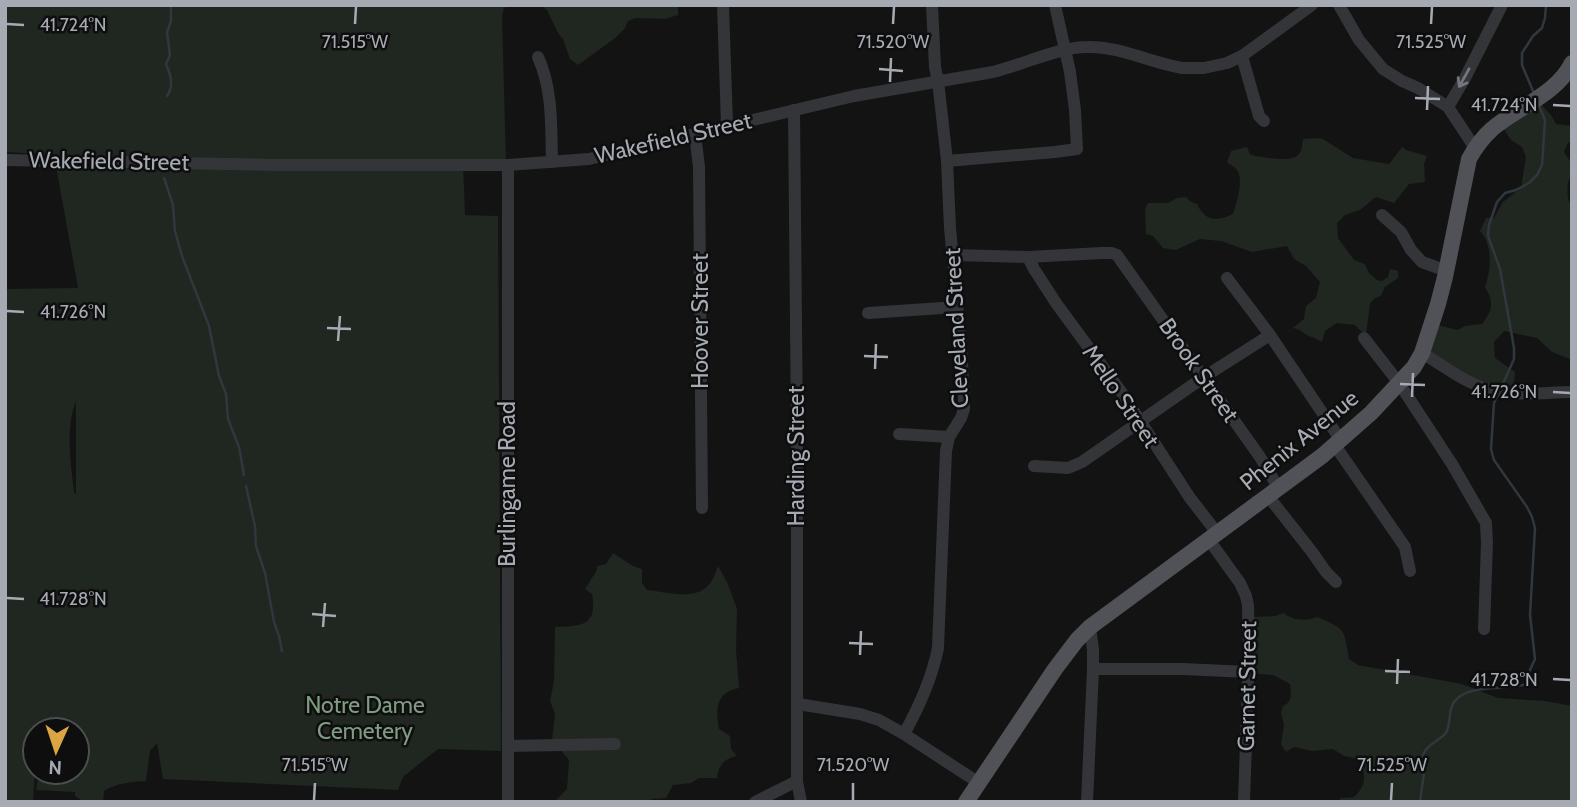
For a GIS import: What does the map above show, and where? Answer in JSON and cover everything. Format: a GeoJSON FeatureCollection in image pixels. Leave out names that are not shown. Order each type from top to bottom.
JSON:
{"type":"FeatureCollection","features":[{"type":"Feature","properties":{"kind":"main road","name":"Phenix Avenue"},"geometry":{"type":"LineString","coordinates":[[966,802],[1055,669],[1090,627],[1322,456],[1371,413],[1414,367],[1431,328],[1447,271],[1469,159],[1475,148],[1492,130],[1549,89],[1568,70],[1572,62]]}},
{"type":"Feature","properties":{"kind":"street"},"geometry":{"type":"LineString","coordinates":[[723,5],[727,125]]}},
{"type":"Feature","properties":{"kind":"street","name":"Cleveland Street"},"geometry":{"type":"LineString","coordinates":[[904,734],[926,687],[938,648],[946,451],[949,437],[964,408],[947,161],[935,67],[932,5]]}},
{"type":"Feature","properties":{"kind":"street"},"geometry":{"type":"LineString","coordinates":[[947,161],[1077,149],[1070,72],[1055,5]]}},
{"type":"Feature","properties":{"kind":"street","name":"Wakefield Street"},"geometry":{"type":"LineString","coordinates":[[5,160],[508,166],[589,159],[854,96],[993,72],[1065,49],[1104,48],[1172,67],[1193,69],[1217,66],[1242,56],[1312,5]]}},
{"type":"Feature","properties":{"kind":"street"},"geometry":{"type":"LineString","coordinates":[[1339,5],[1359,40],[1382,69],[1448,107],[1475,148]]}},
{"type":"Feature","properties":{"kind":"street"},"geometry":{"type":"LineString","coordinates":[[1448,107],[1502,5]]}},
{"type":"Feature","properties":{"kind":"street"},"geometry":{"type":"LineString","coordinates":[[1242,56],[1259,116],[1264,121]]}},
{"type":"Feature","properties":{"kind":"street"},"geometry":{"type":"LineString","coordinates":[[538,57],[546,75],[552,162]]}},
{"type":"Feature","properties":{"kind":"street","name":"Harding Street"},"geometry":{"type":"LineString","coordinates":[[794,110],[797,781],[801,802]]}},
{"type":"Feature","properties":{"kind":"street","name":"Hoover Street"},"geometry":{"type":"LineString","coordinates":[[695,134],[699,167],[702,508]]}},
{"type":"Feature","properties":{"kind":"street","name":"Burlingame Road"},"geometry":{"type":"LineString","coordinates":[[508,166],[508,802]]}},
{"type":"Feature","properties":{"kind":"street"},"geometry":{"type":"LineString","coordinates":[[1382,215],[1401,232],[1410,250],[1422,261],[1447,271]]}},
{"type":"Feature","properties":{"kind":"street","name":"Brook Street"},"geometry":{"type":"LineString","coordinates":[[1028,257],[1102,253],[1117,255],[1260,457],[1273,491],[1312,552],[1336,582]]}},
{"type":"Feature","properties":{"kind":"street"},"geometry":{"type":"LineString","coordinates":[[953,255],[1028,257]]}},
{"type":"Feature","properties":{"kind":"street","name":"Mello Street"},"geometry":{"type":"LineString","coordinates":[[1028,257],[1090,351],[1122,393],[1213,537]]}},
{"type":"Feature","properties":{"kind":"street"},"geometry":{"type":"LineString","coordinates":[[1227,278],[1270,335],[1362,485],[1405,547],[1410,571]]}},
{"type":"Feature","properties":{"kind":"street"},"geometry":{"type":"LineString","coordinates":[[868,313],[957,307]]}},
{"type":"Feature","properties":{"kind":"street"},"geometry":{"type":"LineString","coordinates":[[1034,466],[1073,467],[1270,335]]}},
{"type":"Feature","properties":{"kind":"street"},"geometry":{"type":"LineString","coordinates":[[1364,338],[1399,383],[1452,464],[1486,523],[1485,629]]}},
{"type":"Feature","properties":{"kind":"street"},"geometry":{"type":"LineString","coordinates":[[1422,353],[1470,383],[1494,391],[1572,392]]}},
{"type":"Feature","properties":{"kind":"street"},"geometry":{"type":"LineString","coordinates":[[899,434],[949,437]]}},
{"type":"Feature","properties":{"kind":"street","name":"Garnet Street"},"geometry":{"type":"LineString","coordinates":[[1213,537],[1246,596],[1250,614],[1244,802]]}},
{"type":"Feature","properties":{"kind":"street"},"geometry":{"type":"LineString","coordinates":[[1087,802],[1093,669],[1090,627]]}},
{"type":"Feature","properties":{"kind":"street"},"geometry":{"type":"LineString","coordinates":[[1093,669],[1248,672]]}},
{"type":"Feature","properties":{"kind":"street"},"geometry":{"type":"LineString","coordinates":[[798,704],[869,716],[904,734],[979,783]]}},
{"type":"Feature","properties":{"kind":"street"},"geometry":{"type":"LineString","coordinates":[[508,746],[615,744]]}},
{"type":"Feature","properties":{"kind":"street"},"geometry":{"type":"LineString","coordinates":[[755,802],[797,781]]}},
{"type":"Feature","properties":{"kind":"green space","name":"Notre Dame Cemetery"},"geometry":{"type":"Polygon","coordinates":[[[5,5],[510,5],[504,8],[502,16],[506,161],[463,161],[465,215],[498,216],[501,751],[438,749],[403,777],[398,790],[163,779],[157,743],[150,751],[146,781],[124,783],[109,788],[104,791],[103,802],[84,802],[75,796],[75,792],[36,790],[37,786],[91,786],[91,716],[21,716],[21,786],[34,786],[33,802],[5,802],[5,289],[78,288],[55,161],[43,161],[42,154],[5,152],[5,5]],[[76,401],[70,434],[76,494],[76,401]]]}},
{"type":"Feature","properties":{"kind":"green space"},"geometry":{"type":"Polygon","coordinates":[[[540,5],[678,5],[678,15],[665,19],[635,18],[628,21],[615,38],[578,65],[570,59],[563,39],[547,10],[540,5]]]}},
{"type":"Feature","properties":{"kind":"green space"},"geometry":{"type":"Polygon","coordinates":[[[1537,100],[1556,124],[1572,126],[1572,140],[1564,152],[1572,164],[1567,192],[1572,205],[1572,360],[1552,352],[1537,338],[1504,331],[1494,342],[1495,358],[1515,372],[1513,393],[1498,393],[1423,355],[1433,324],[1458,330],[1465,326],[1482,324],[1488,314],[1491,302],[1485,287],[1489,273],[1489,250],[1480,231],[1486,218],[1494,218],[1503,202],[1521,188],[1526,157],[1522,147],[1511,140],[1501,125],[1537,100]]]}},
{"type":"Feature","properties":{"kind":"green space"},"geometry":{"type":"Polygon","coordinates":[[[1317,138],[1353,158],[1389,164],[1402,147],[1427,156],[1424,164],[1425,182],[1409,184],[1394,203],[1376,197],[1360,210],[1345,215],[1337,223],[1338,238],[1354,260],[1365,264],[1369,273],[1377,280],[1382,281],[1388,277],[1390,269],[1398,271],[1398,278],[1385,287],[1381,296],[1370,303],[1366,336],[1355,325],[1337,323],[1325,331],[1322,342],[1293,328],[1276,341],[1304,319],[1306,306],[1316,298],[1320,282],[1306,266],[1294,259],[1287,246],[1252,252],[1221,241],[1200,239],[1176,250],[1163,248],[1153,236],[1146,234],[1145,210],[1148,203],[1168,203],[1186,197],[1197,204],[1207,217],[1227,217],[1233,214],[1240,185],[1239,173],[1227,162],[1231,151],[1247,147],[1250,154],[1255,156],[1288,159],[1299,155],[1303,139],[1317,138]]]}},
{"type":"Feature","properties":{"kind":"green space"},"geometry":{"type":"Polygon","coordinates":[[[613,553],[642,569],[642,583],[647,590],[673,594],[690,594],[705,588],[718,566],[737,609],[739,688],[731,690],[721,698],[718,722],[719,729],[730,736],[731,749],[737,756],[722,763],[717,778],[699,778],[691,783],[673,785],[666,798],[647,802],[557,802],[567,789],[569,760],[552,740],[555,714],[550,701],[554,681],[555,627],[579,625],[590,619],[592,594],[585,589],[597,566],[606,564],[613,553]]]}},
{"type":"Feature","properties":{"kind":"green space"},"geometry":{"type":"Polygon","coordinates":[[[1284,613],[1300,619],[1317,617],[1334,624],[1342,631],[1349,659],[1358,665],[1462,684],[1498,698],[1572,706],[1572,802],[1340,802],[1340,798],[1354,797],[1363,784],[1364,775],[1359,759],[1344,756],[1333,749],[1312,751],[1294,747],[1286,752],[1281,744],[1284,725],[1281,713],[1283,706],[1290,700],[1290,684],[1273,675],[1248,673],[1251,617],[1284,613]]]}},
{"type":"Feature","properties":{"kind":"waterway"},"geometry":{"type":"LineString","coordinates":[[167,96],[171,84],[166,64],[170,55],[167,32],[171,21],[171,5]]}},
{"type":"Feature","properties":{"kind":"waterway"},"geometry":{"type":"LineString","coordinates":[[1533,91],[1522,65],[1522,53],[1542,28],[1546,5]]}},
{"type":"Feature","properties":{"kind":"waterway"},"geometry":{"type":"LineString","coordinates":[[1501,388],[1514,359],[1514,348],[1500,269],[1488,236],[1489,225],[1497,202],[1505,193],[1529,183],[1542,165],[1545,120],[1539,106]]}},
{"type":"Feature","properties":{"kind":"waterway"},"geometry":{"type":"LineString","coordinates":[[164,178],[173,205],[175,231],[182,256],[209,326],[219,376],[226,394],[228,419],[239,447],[244,475]]}},
{"type":"Feature","properties":{"kind":"waterway"},"geometry":{"type":"LineString","coordinates":[[1420,802],[1424,773],[1420,761],[1428,747],[1447,730],[1454,702],[1468,692],[1527,684],[1535,659],[1530,615],[1535,528],[1527,507],[1494,460],[1491,449],[1494,403],[1498,394]]}},
{"type":"Feature","properties":{"kind":"waterway"},"geometry":{"type":"LineString","coordinates":[[246,486],[255,526],[256,546],[265,573],[282,651]]}}]}
